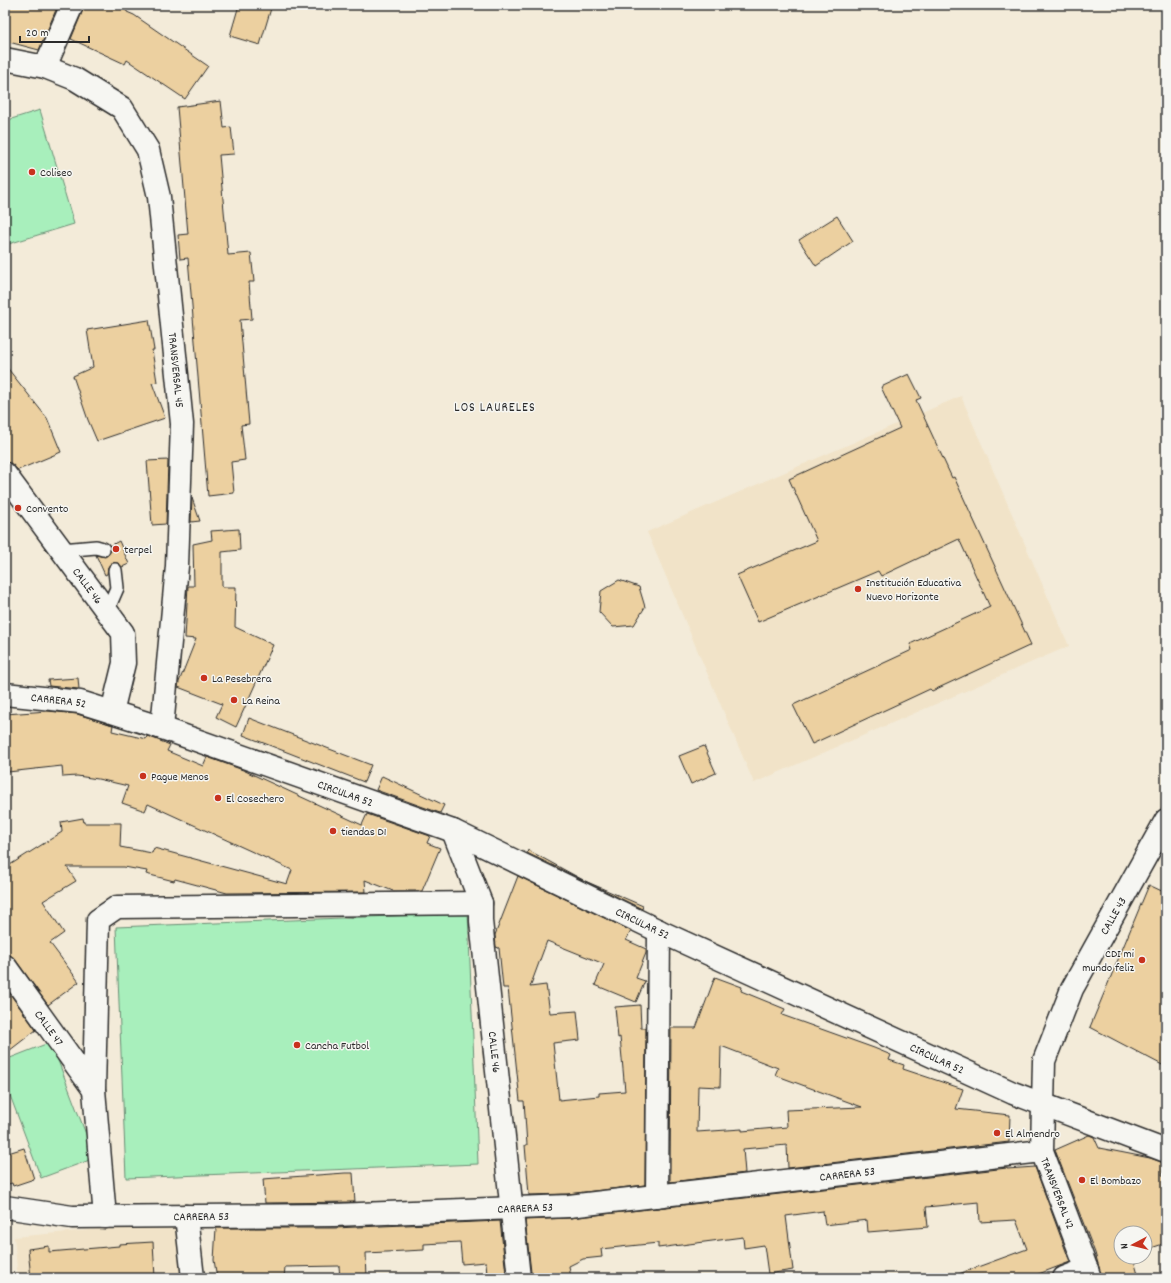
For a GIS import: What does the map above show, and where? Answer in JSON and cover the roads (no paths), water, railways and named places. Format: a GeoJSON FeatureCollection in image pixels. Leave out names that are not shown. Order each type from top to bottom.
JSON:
{"type":"FeatureCollection","features":[{"type":"Feature","properties":{"kind":"street"},"geometry":{"type":"LineString","coordinates":[[45,67],[72,5]]}},
{"type":"Feature","properties":{"kind":"street","name":"TRANSVERSAL 45"},"geometry":{"type":"LineString","coordinates":[[5,59],[45,67],[75,79],[122,108],[148,150],[159,197],[182,424],[177,566],[162,728]]}},
{"type":"Feature","properties":{"kind":"street","name":"CALLE 46"},"geometry":{"type":"LineString","coordinates":[[5,474],[123,632],[124,663],[112,712]]}},
{"type":"Feature","properties":{"kind":"street","name":"CARRERA 52"},"geometry":{"type":"LineString","coordinates":[[5,694],[80,702],[112,712]]}},
{"type":"Feature","properties":{"kind":"street","name":"CIRCULAR 52"},"geometry":{"type":"LineString","coordinates":[[112,712],[162,728],[453,832],[659,930],[1013,1093],[1166,1151]]}},
{"type":"Feature","properties":{"kind":"street","name":"CALLE 43"},"geometry":{"type":"LineString","coordinates":[[1044,1105],[1044,1061],[1072,989],[1166,820]]}},
{"type":"Feature","properties":{"kind":"street","name":"CALLE 46"},"geometry":{"type":"LineString","coordinates":[[453,832],[481,903],[480,921],[519,1278]]}},
{"type":"Feature","properties":{"kind":"street"},"geometry":{"type":"LineString","coordinates":[[105,1217],[94,1090],[98,920],[117,906],[481,903]]}},
{"type":"Feature","properties":{"kind":"street"},"geometry":{"type":"LineString","coordinates":[[657,1196],[659,930]]}},
{"type":"Feature","properties":{"kind":"street","name":"CALLE 47"},"geometry":{"type":"LineString","coordinates":[[5,966],[94,1090]]}},
{"type":"Feature","properties":{"kind":"street","name":"TRANSVERSAL 42"},"geometry":{"type":"LineString","coordinates":[[1044,1105],[1042,1151],[1088,1273]]}},
{"type":"Feature","properties":{"kind":"street","name":"CARRERA 53"},"geometry":{"type":"LineString","coordinates":[[5,1207],[72,1217],[105,1217],[334,1215],[569,1206],[1042,1151]]}},
{"type":"Feature","properties":{"kind":"street"},"geometry":{"type":"LineString","coordinates":[[186,1216],[193,1278]]}},
{"type":"Feature","properties":{"kind":"street"},"geometry":{"type":"LineString","coordinates":[[1064,1278],[1088,1273]]}},
{"type":"Feature","properties":{"kind":"lane"},"geometry":{"type":"LineString","coordinates":[[62,550],[96,547],[103,549]]}},
{"type":"Feature","properties":{"kind":"lane"},"geometry":{"type":"LineString","coordinates":[[107,611],[117,588],[115,570]]}},
{"type":"Feature","properties":{"kind":"place","name":"Coliseo"},"geometry":{"type":"Point","coordinates":[32,172]}},
{"type":"Feature","properties":{"kind":"place","name":"Convento"},"geometry":{"type":"Point","coordinates":[18,508]}},
{"type":"Feature","properties":{"kind":"place","name":"terpel"},"geometry":{"type":"Point","coordinates":[116,549]}},
{"type":"Feature","properties":{"kind":"place","name":"Institución Educativa Nuevo Horizonte"},"geometry":{"type":"Point","coordinates":[858,589]}},
{"type":"Feature","properties":{"kind":"place","name":"La Pesebrera"},"geometry":{"type":"Point","coordinates":[204,678]}},
{"type":"Feature","properties":{"kind":"place","name":"La Reina"},"geometry":{"type":"Point","coordinates":[234,700]}},
{"type":"Feature","properties":{"kind":"place","name":"Pague Menos"},"geometry":{"type":"Point","coordinates":[143,776]}},
{"type":"Feature","properties":{"kind":"place","name":"El Cosechero"},"geometry":{"type":"Point","coordinates":[218,798]}},
{"type":"Feature","properties":{"kind":"place","name":"tiendas D1"},"geometry":{"type":"Point","coordinates":[333,831]}},
{"type":"Feature","properties":{"kind":"place","name":"CDI mi mundo feliz"},"geometry":{"type":"Point","coordinates":[1142,960]}},
{"type":"Feature","properties":{"kind":"place","name":"Cancha Futbol"},"geometry":{"type":"Point","coordinates":[297,1045]}},
{"type":"Feature","properties":{"kind":"place","name":"El Almendro"},"geometry":{"type":"Point","coordinates":[997,1133]}},
{"type":"Feature","properties":{"kind":"place","name":"El Bombazo"},"geometry":{"type":"Point","coordinates":[1082,1180]}},
{"type":"Feature","properties":{"kind":"district","name":"LOS LAURELES"},"geometry":{"type":"Point","coordinates":[495,406]}}]}
